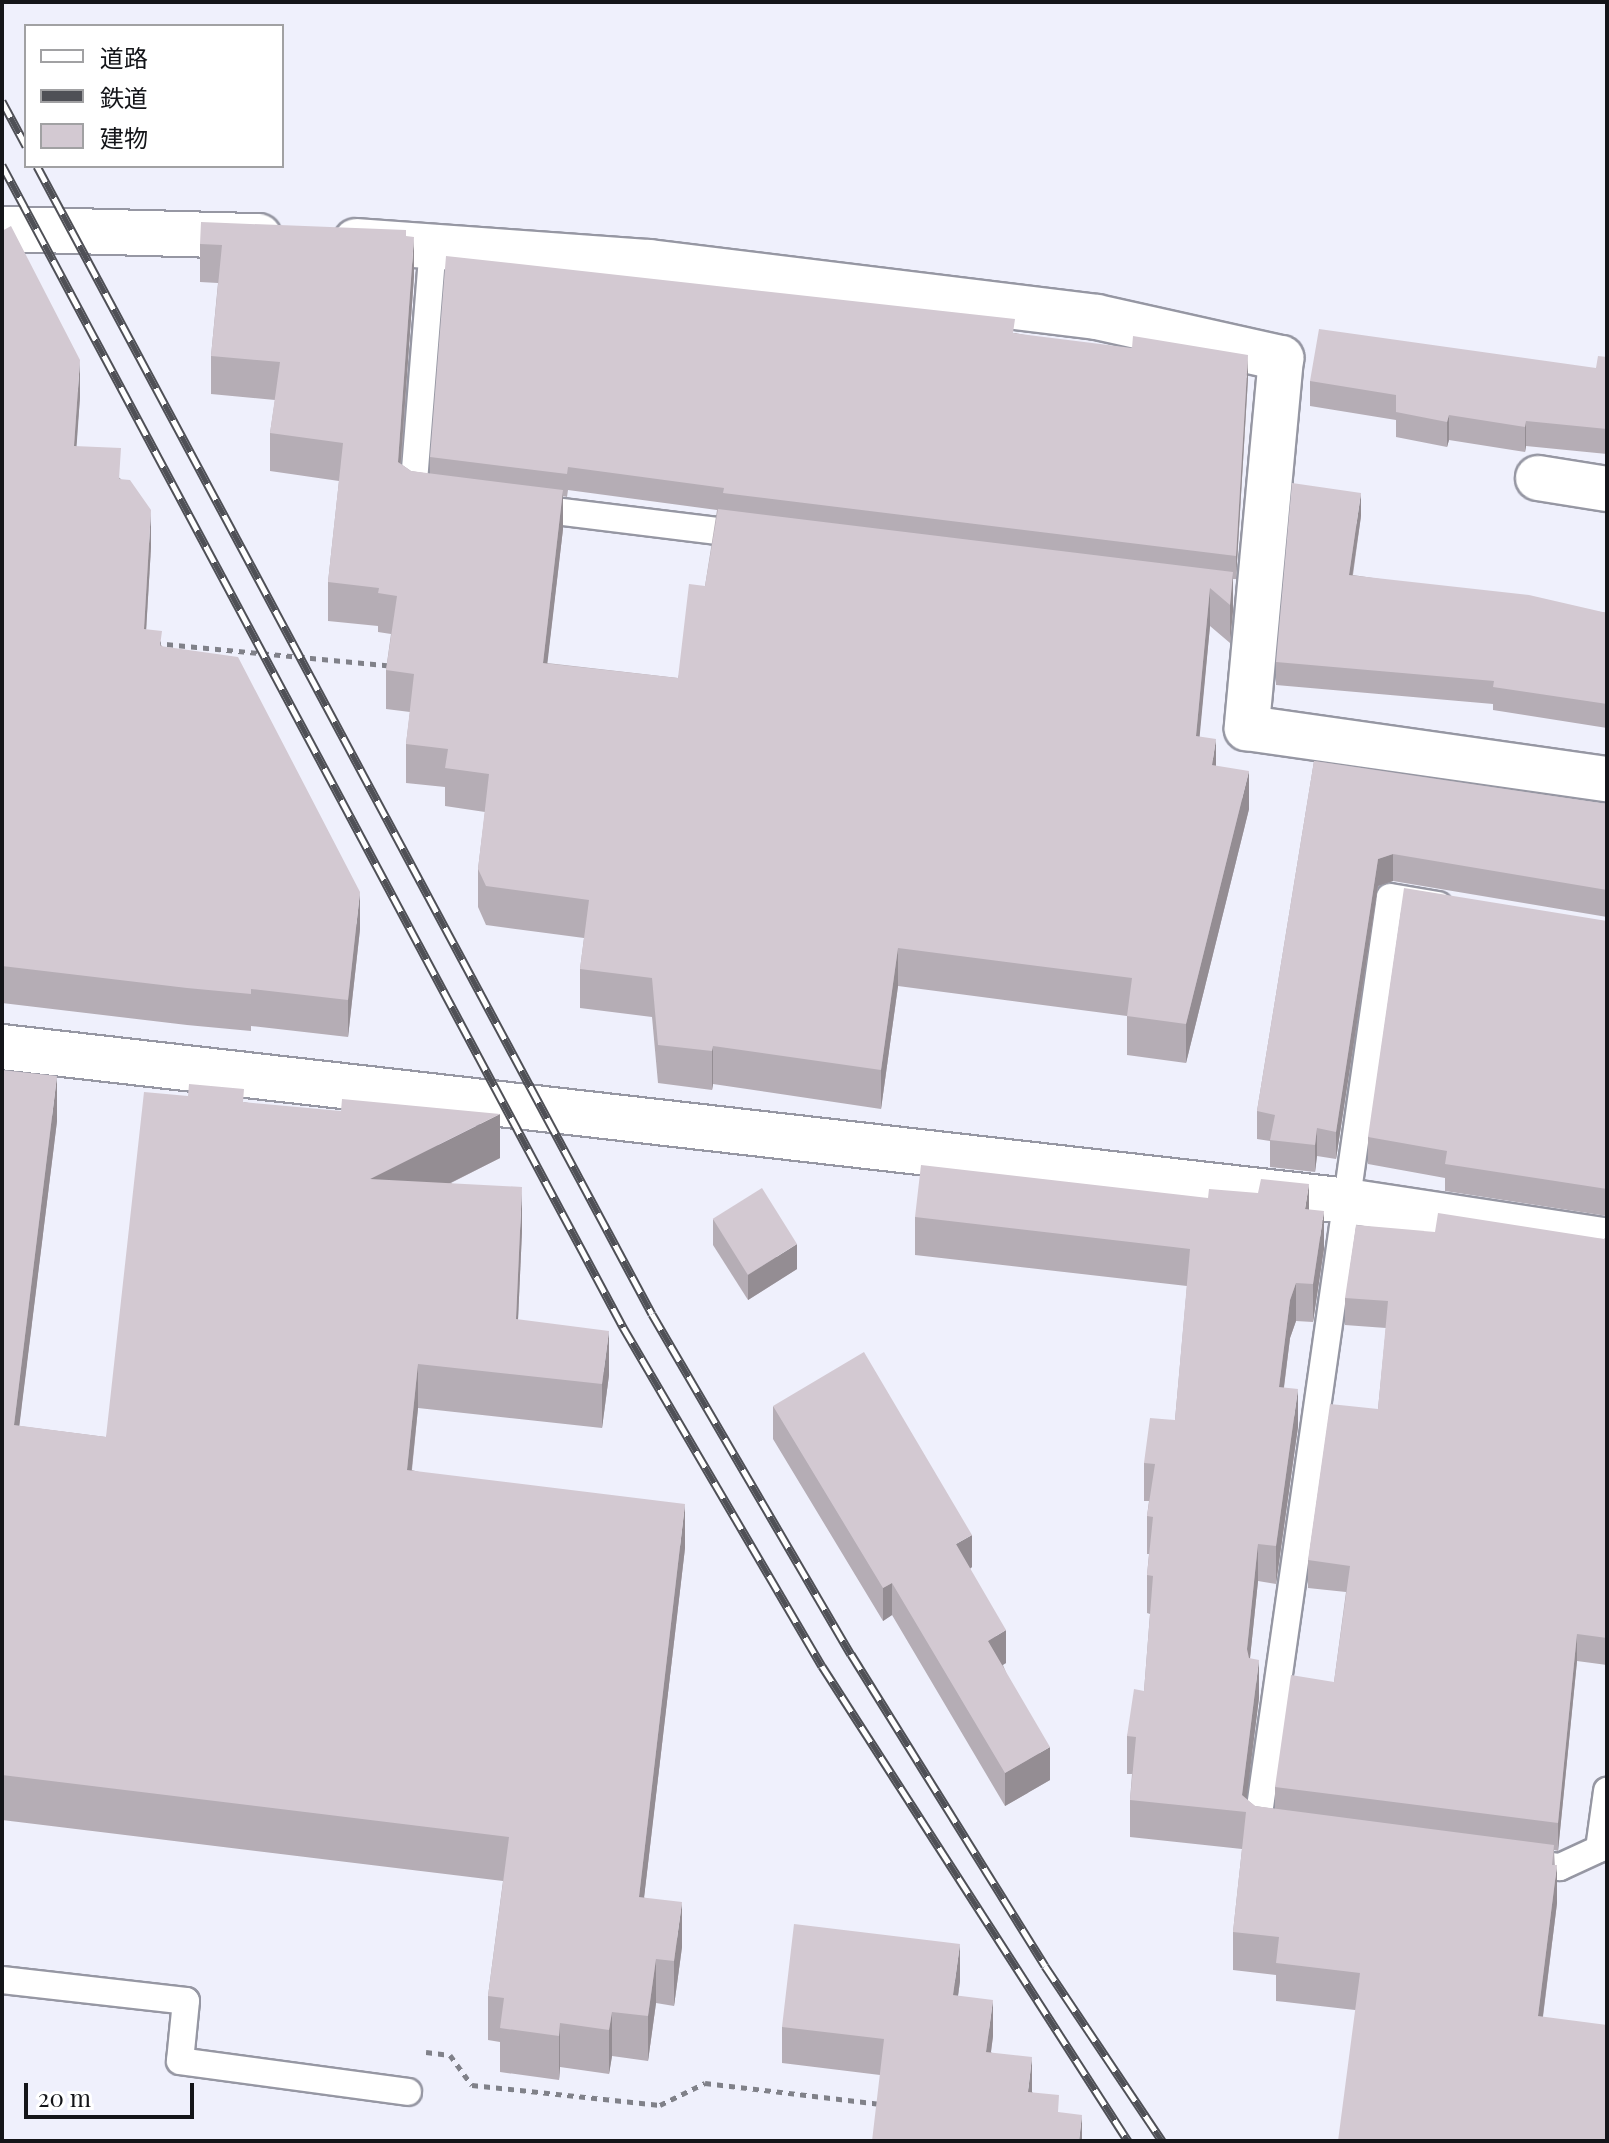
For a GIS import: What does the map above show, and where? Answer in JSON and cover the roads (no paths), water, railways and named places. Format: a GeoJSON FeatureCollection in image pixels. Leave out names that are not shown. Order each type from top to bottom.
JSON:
{"type":"FeatureCollection","features":[{"type":"Feature","properties":{"kind":"street"},"geometry":{"type":"LineString","coordinates":[[2,229],[433,244],[649,262],[1097,317],[1281,358],[1244,596],[1247,728],[1607,779]]}},
{"type":"Feature","properties":{"kind":"street"},"geometry":{"type":"LineString","coordinates":[[1538,478],[1607,489]]}},
{"type":"Feature","properties":{"kind":"street"},"geometry":{"type":"LineString","coordinates":[[2,1047],[1347,1201],[1607,1241]]}},
{"type":"Feature","properties":{"kind":"lane"},"geometry":{"type":"LineString","coordinates":[[433,244],[413,494],[460,499]]}},
{"type":"Feature","properties":{"kind":"lane"},"geometry":{"type":"LineString","coordinates":[[507,505],[774,538]]}},
{"type":"Feature","properties":{"kind":"lane"},"geometry":{"type":"LineString","coordinates":[[1303,1834],[1257,1828],[1390,897],[1468,910]]}},
{"type":"Feature","properties":{"kind":"lane"},"geometry":{"type":"LineString","coordinates":[[1499,1859],[1560,1867],[1599,1849],[1607,1791]]}},
{"type":"Feature","properties":{"kind":"lane"},"geometry":{"type":"LineString","coordinates":[[2,1980],[186,2001],[180,2061],[408,2092]]}},
{"type":"Feature","properties":{"kind":"railway"},"geometry":{"type":"LineString","coordinates":[[2,101],[24,142]]}},
{"type":"Feature","properties":{"kind":"railway"},"geometry":{"type":"LineString","coordinates":[[2,165],[623,1327],[822,1666],[1128,2141]]}},
{"type":"Feature","properties":{"kind":"railway"},"geometry":{"type":"LineString","coordinates":[[38,168],[652,1314],[851,1654],[1045,1966],[1162,2141]]}}]}
